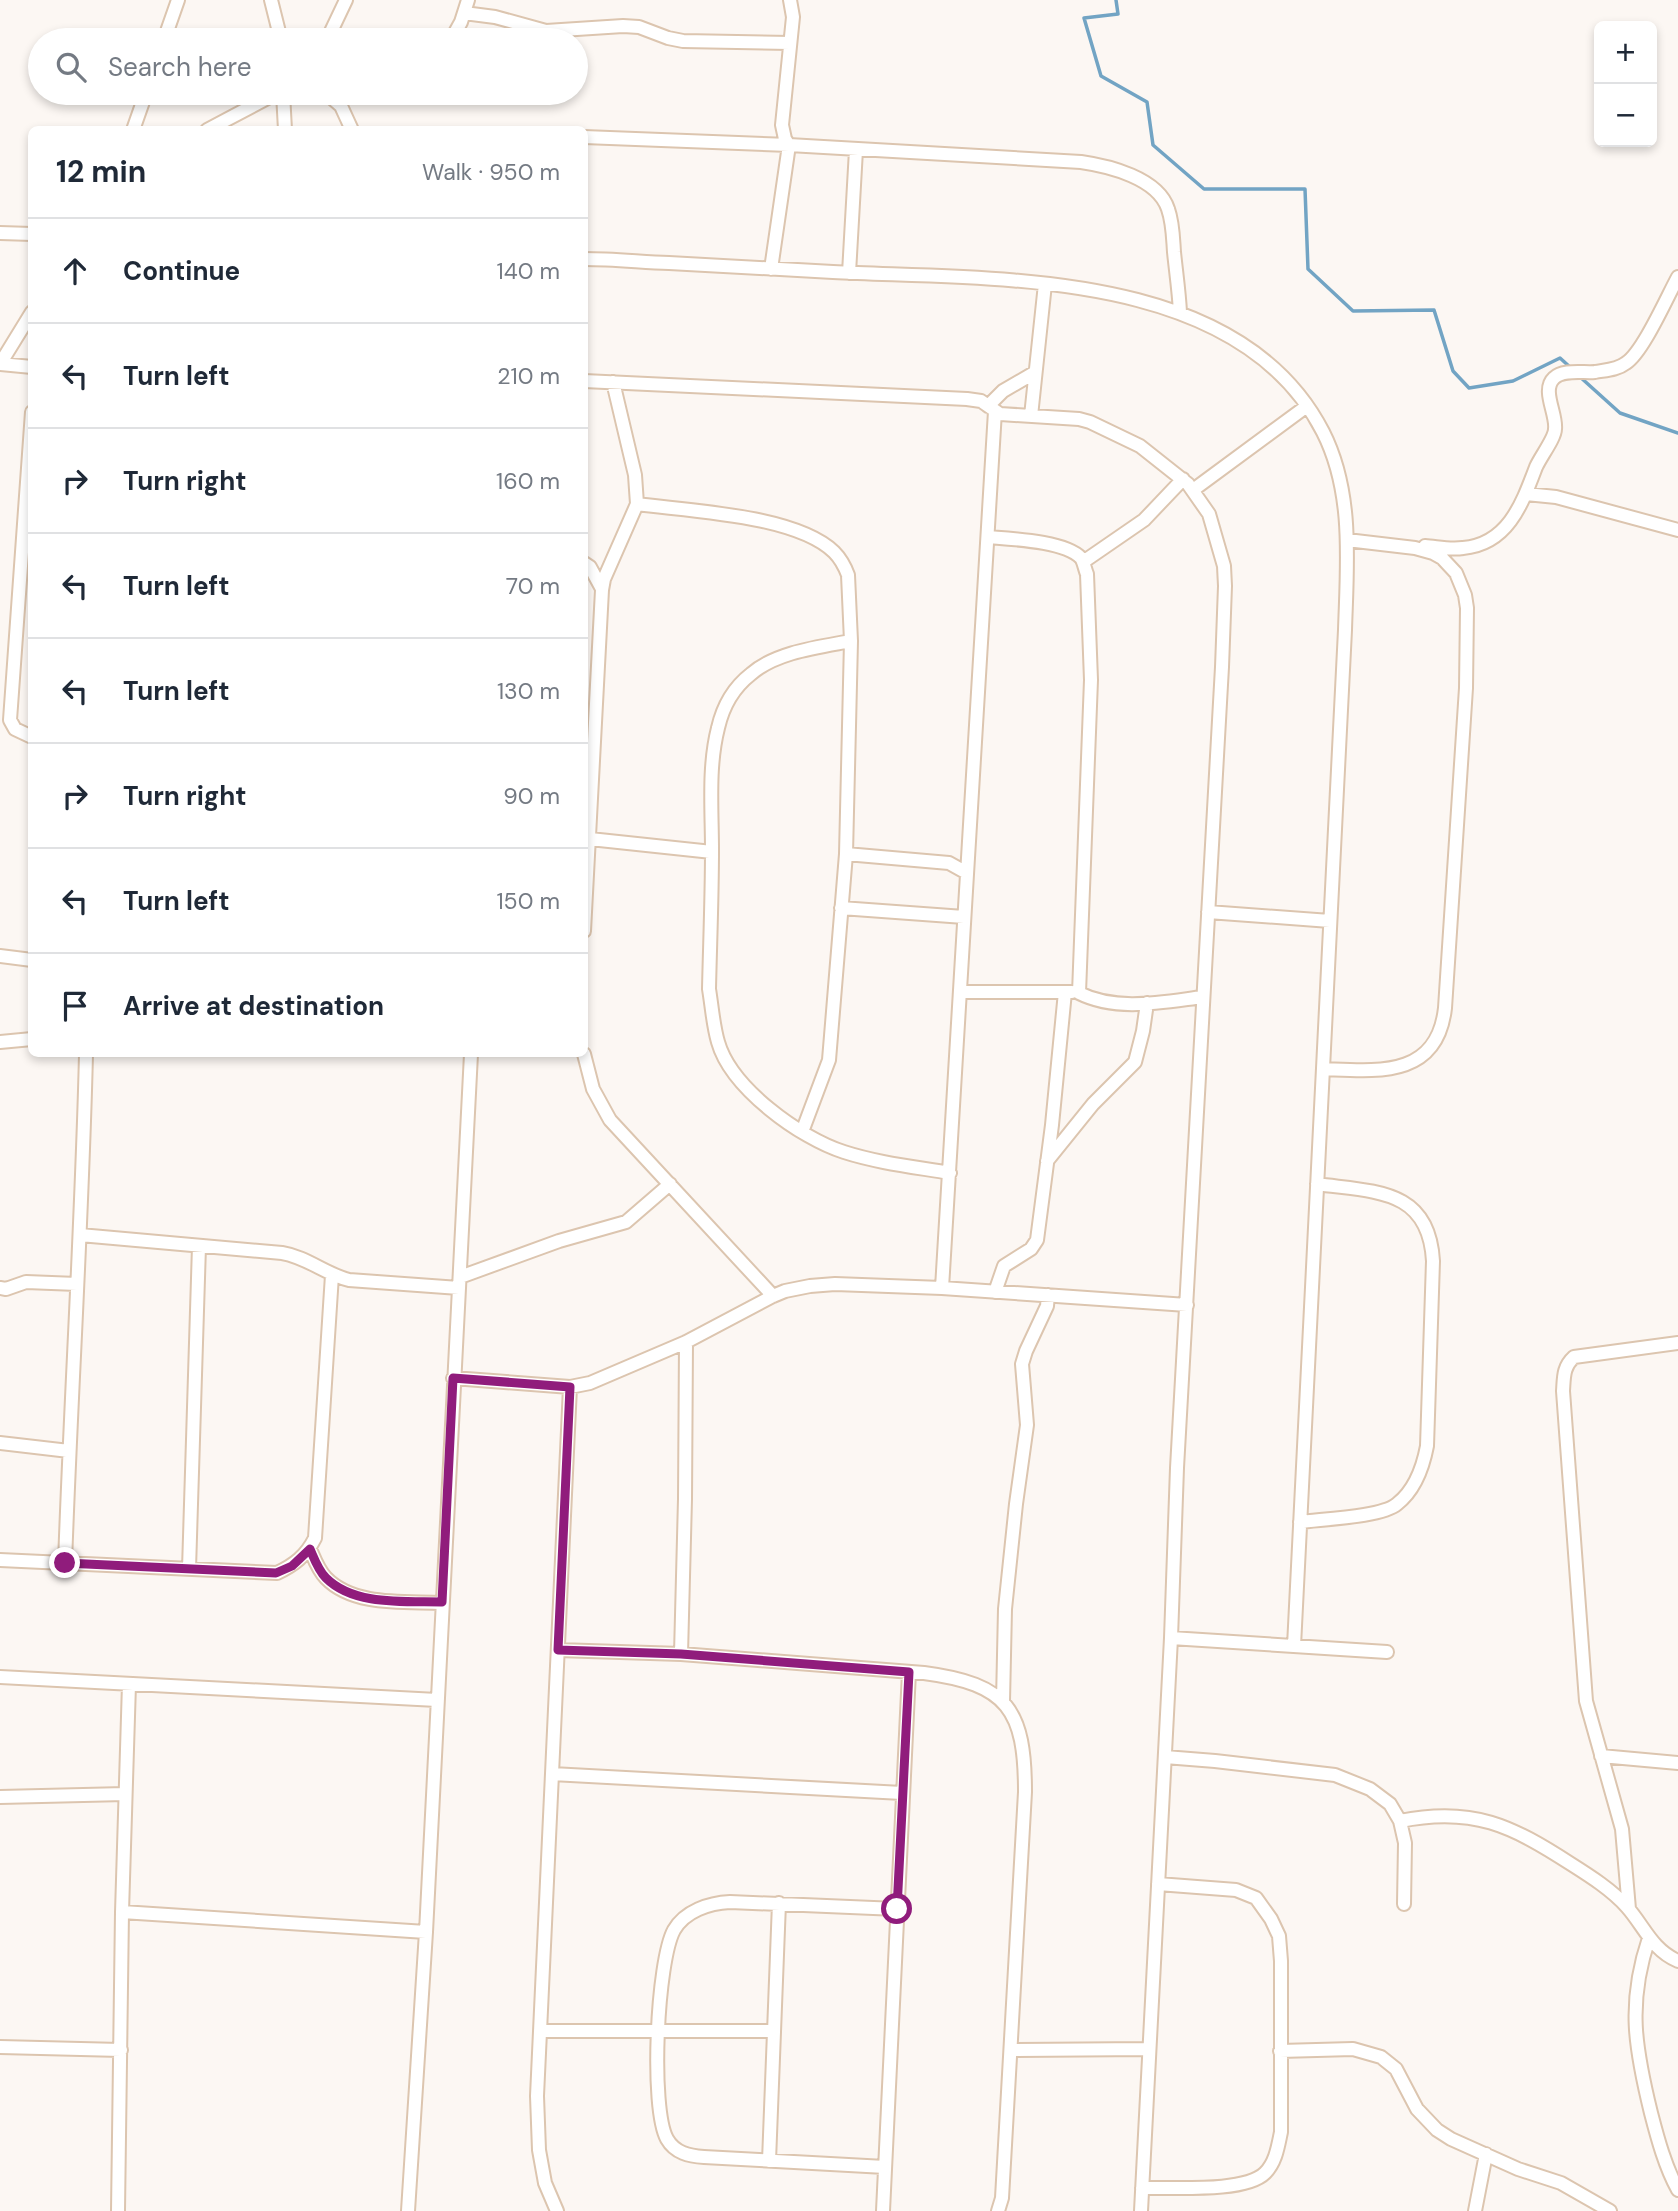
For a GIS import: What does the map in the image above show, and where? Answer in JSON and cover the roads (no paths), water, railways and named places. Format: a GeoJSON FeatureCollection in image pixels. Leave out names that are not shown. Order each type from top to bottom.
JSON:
{"type":"FeatureCollection","features":[{"type":"Feature","properties":{"kind":"street"},"geometry":{"type":"LineString","coordinates":[[168,28],[178,0]]}},
{"type":"Feature","properties":{"kind":"street"},"geometry":{"type":"LineString","coordinates":[[271,0],[278,28]]}},
{"type":"Feature","properties":{"kind":"street"},"geometry":{"type":"LineString","coordinates":[[333,28],[346,0]]}},
{"type":"Feature","properties":{"kind":"street"},"geometry":{"type":"LineString","coordinates":[[771,269],[789,145],[782,125],[793,17],[790,0]]}},
{"type":"Feature","properties":{"kind":"street"},"geometry":{"type":"LineString","coordinates":[[456,28],[466,7],[535,28]]}},
{"type":"Feature","properties":{"kind":"street"},"geometry":{"type":"LineString","coordinates":[[588,29],[631,26],[683,41],[790,43]]}},
{"type":"Feature","properties":{"kind":"street"},"geometry":{"type":"LineString","coordinates":[[134,126],[142,105]]}},
{"type":"Feature","properties":{"kind":"street"},"geometry":{"type":"LineString","coordinates":[[215,126],[256,105]]}},
{"type":"Feature","properties":{"kind":"street"},"geometry":{"type":"LineString","coordinates":[[282,105],[284,126]]}},
{"type":"Feature","properties":{"kind":"street"},"geometry":{"type":"LineString","coordinates":[[341,105],[351,126]]}},
{"type":"Feature","properties":{"kind":"street"},"geometry":{"type":"LineString","coordinates":[[588,137],[789,145],[1081,162],[1106,166],[1134,177],[1156,192],[1165,202],[1169,210],[1180,312]]}},
{"type":"Feature","properties":{"kind":"street"},"geometry":{"type":"LineString","coordinates":[[849,273],[856,150]]}},
{"type":"Feature","properties":{"kind":"street"},"geometry":{"type":"LineString","coordinates":[[0,233],[28,234]]}},
{"type":"Feature","properties":{"kind":"street"},"geometry":{"type":"LineString","coordinates":[[588,259],[1006,280],[1109,293],[1180,312],[1211,326],[1270,364],[1298,394],[1323,432],[1341,487],[1347,540],[1345,630],[1294,1646]]}},
{"type":"Feature","properties":{"kind":"street"},"geometry":{"type":"LineString","coordinates":[[1415,548],[1426,546],[1452,549],[1478,546],[1507,528],[1526,494],[1541,456],[1554,436],[1556,428],[1548,393],[1549,384],[1554,377],[1562,373],[1614,369],[1625,364],[1637,352],[1678,277]]}},
{"type":"Feature","properties":{"kind":"street"},"geometry":{"type":"LineString","coordinates":[[1031,416],[1045,284]]}},
{"type":"Feature","properties":{"kind":"street"},"geometry":{"type":"LineString","coordinates":[[28,318],[0,364],[28,367]]}},
{"type":"Feature","properties":{"kind":"street"},"geometry":{"type":"LineString","coordinates":[[942,1288],[988,537],[992,409],[1003,391],[1034,373]]}},
{"type":"Feature","properties":{"kind":"street"},"geometry":{"type":"LineString","coordinates":[[588,382],[967,398],[981,401],[1000,414],[1079,419],[1140,446],[1183,479],[1209,514],[1216,531],[1224,566],[1225,586],[1177,1468],[1171,1638],[1141,2211]]}},
{"type":"Feature","properties":{"kind":"street"},"geometry":{"type":"LineString","coordinates":[[588,868],[604,579],[637,504],[638,488],[613,382]]}},
{"type":"Feature","properties":{"kind":"street"},"geometry":{"type":"LineString","coordinates":[[1193,490],[1307,406]]}},
{"type":"Feature","properties":{"kind":"street"},"geometry":{"type":"LineString","coordinates":[[15,729],[10,714],[28,467]]}},
{"type":"Feature","properties":{"kind":"street"},"geometry":{"type":"LineString","coordinates":[[1083,562],[1144,520],[1183,479]]}},
{"type":"Feature","properties":{"kind":"street"},"geometry":{"type":"LineString","coordinates":[[1526,494],[1556,497],[1678,530]]}},
{"type":"Feature","properties":{"kind":"street"},"geometry":{"type":"LineString","coordinates":[[637,504],[741,517],[804,534],[828,547],[841,560],[848,575],[851,641],[846,853],[829,1060],[802,1132]]}},
{"type":"Feature","properties":{"kind":"street"},"geometry":{"type":"LineString","coordinates":[[988,537],[1068,550],[1082,559],[1087,574],[1091,680],[1079,993]]}},
{"type":"Feature","properties":{"kind":"street"},"geometry":{"type":"LineString","coordinates":[[1323,1069],[1394,1069],[1413,1062],[1431,1047],[1440,1034],[1444,1022],[1466,688],[1467,608],[1460,582],[1448,564],[1433,553],[1415,548],[1347,540]]}},
{"type":"Feature","properties":{"kind":"street"},"geometry":{"type":"LineString","coordinates":[[588,566],[603,590]]}},
{"type":"Feature","properties":{"kind":"street"},"geometry":{"type":"LineString","coordinates":[[851,641],[819,647],[764,665],[750,674],[727,701],[717,729],[714,746],[709,989],[718,1044],[729,1067],[760,1101],[802,1132],[841,1151],[869,1159],[950,1173]]}},
{"type":"Feature","properties":{"kind":"street"},"geometry":{"type":"LineString","coordinates":[[0,730],[15,729],[28,735]]}},
{"type":"Feature","properties":{"kind":"street"},"geometry":{"type":"LineString","coordinates":[[590,839],[712,852]]}},
{"type":"Feature","properties":{"kind":"street"},"geometry":{"type":"LineString","coordinates":[[846,853],[948,863],[967,873]]}},
{"type":"Feature","properties":{"kind":"street"},"geometry":{"type":"LineString","coordinates":[[841,908],[964,917]]}},
{"type":"Feature","properties":{"kind":"street"},"geometry":{"type":"LineString","coordinates":[[1208,912],[1330,920]]}},
{"type":"Feature","properties":{"kind":"street"},"geometry":{"type":"LineString","coordinates":[[0,956],[28,960]]}},
{"type":"Feature","properties":{"kind":"street"},"geometry":{"type":"LineString","coordinates":[[960,992],[1079,993],[1112,1003],[1203,998]]}},
{"type":"Feature","properties":{"kind":"street"},"geometry":{"type":"LineString","coordinates":[[995,1292],[1004,1266],[1035,1245],[1047,1162],[1065,992]]}},
{"type":"Feature","properties":{"kind":"street"},"geometry":{"type":"LineString","coordinates":[[1047,1162],[1094,1104],[1135,1062],[1147,1003]]}},
{"type":"Feature","properties":{"kind":"street"},"geometry":{"type":"LineString","coordinates":[[0,1042],[28,1039]]}},
{"type":"Feature","properties":{"kind":"street"},"geometry":{"type":"LineString","coordinates":[[65,1563],[84,1163],[86,1057]]}},
{"type":"Feature","properties":{"kind":"street"},"geometry":{"type":"LineString","coordinates":[[408,2211],[426,1932],[471,1057]]}},
{"type":"Feature","properties":{"kind":"street"},"geometry":{"type":"LineString","coordinates":[[585,1057],[593,1089],[610,1121],[773,1296]]}},
{"type":"Feature","properties":{"kind":"street"},"geometry":{"type":"LineString","coordinates":[[80,1235],[294,1255],[332,1275],[349,1280],[459,1282],[559,1241],[626,1222],[670,1184]]}},
{"type":"Feature","properties":{"kind":"street"},"geometry":{"type":"LineString","coordinates":[[1300,1522],[1377,1513],[1397,1504],[1420,1472],[1427,1446],[1433,1261],[1432,1242],[1427,1227],[1409,1206],[1396,1197],[1317,1184]]}},
{"type":"Feature","properties":{"kind":"street"},"geometry":{"type":"LineString","coordinates":[[189,1569],[200,1246]]}},
{"type":"Feature","properties":{"kind":"street"},"geometry":{"type":"LineString","coordinates":[[0,1560],[276,1573],[292,1566],[310,1549],[315,1538],[332,1275]]}},
{"type":"Feature","properties":{"kind":"street"},"geometry":{"type":"LineString","coordinates":[[0,1289],[26,1282],[77,1284]]}},
{"type":"Feature","properties":{"kind":"street"},"geometry":{"type":"LineString","coordinates":[[453,1378],[570,1387],[590,1383],[686,1342],[773,1296],[810,1286],[835,1284],[942,1288],[1187,1306]]}},
{"type":"Feature","properties":{"kind":"street"},"geometry":{"type":"LineString","coordinates":[[1003,1701],[1005,1609],[1027,1425],[1022,1364],[1047,1306],[1048,1295]]}},
{"type":"Feature","properties":{"kind":"street"},"geometry":{"type":"LineString","coordinates":[[681,1654],[686,1342]]}},
{"type":"Feature","properties":{"kind":"street"},"geometry":{"type":"LineString","coordinates":[[1629,1909],[1622,1829],[1589,1712],[1583,1672],[1564,1374],[1566,1363],[1574,1357],[1678,1343]]}},
{"type":"Feature","properties":{"kind":"street"},"geometry":{"type":"LineString","coordinates":[[557,2211],[545,2182],[539,2150],[537,2096],[570,1387]]}},
{"type":"Feature","properties":{"kind":"street"},"geometry":{"type":"LineString","coordinates":[[0,1443],[69,1451]]}},
{"type":"Feature","properties":{"kind":"street"},"geometry":{"type":"LineString","coordinates":[[310,1549],[326,1578],[351,1594],[383,1600],[442,1602]]}},
{"type":"Feature","properties":{"kind":"street"},"geometry":{"type":"LineString","coordinates":[[1171,1638],[1387,1652]]}},
{"type":"Feature","properties":{"kind":"street"},"geometry":{"type":"LineString","coordinates":[[558,1650],[681,1654],[953,1677],[976,1684],[1003,1701],[1015,1719],[1021,1737],[1025,1772],[1002,2198],[998,2211]]}},
{"type":"Feature","properties":{"kind":"street"},"geometry":{"type":"LineString","coordinates":[[883,2211],[909,1672]]}},
{"type":"Feature","properties":{"kind":"street"},"geometry":{"type":"LineString","coordinates":[[0,1677],[437,1700]]}},
{"type":"Feature","properties":{"kind":"street"},"geometry":{"type":"LineString","coordinates":[[118,2211],[128,1684]]}},
{"type":"Feature","properties":{"kind":"street"},"geometry":{"type":"LineString","coordinates":[[1601,1756],[1678,1763]]}},
{"type":"Feature","properties":{"kind":"street"},"geometry":{"type":"LineString","coordinates":[[1165,1757],[1335,1775],[1370,1789],[1390,1804],[1400,1821],[1405,1843],[1404,1904]]}},
{"type":"Feature","properties":{"kind":"street"},"geometry":{"type":"LineString","coordinates":[[552,1774],[902,1793]]}},
{"type":"Feature","properties":{"kind":"street"},"geometry":{"type":"LineString","coordinates":[[0,1797],[125,1794]]}},
{"type":"Feature","properties":{"kind":"street"},"geometry":{"type":"LineString","coordinates":[[1400,1821],[1449,1815],[1481,1819],[1512,1829],[1585,1873],[1629,1909],[1649,1938],[1663,1952],[1678,1961]]}},
{"type":"Feature","properties":{"kind":"street"},"geometry":{"type":"LineString","coordinates":[[1142,2188],[1235,2186],[1257,2179],[1268,2171],[1275,2157],[1281,2132],[1281,1961],[1279,1936],[1271,1919],[1256,1898],[1236,1890],[1158,1884]]}},
{"type":"Feature","properties":{"kind":"street"},"geometry":{"type":"LineString","coordinates":[[885,2167],[687,2155],[671,2145],[663,2127],[659,2095],[659,2031],[664,1961],[674,1931],[684,1919],[698,1910],[721,1902],[897,1909]]}},
{"type":"Feature","properties":{"kind":"street"},"geometry":{"type":"LineString","coordinates":[[769,2161],[779,1903]]}},
{"type":"Feature","properties":{"kind":"street"},"geometry":{"type":"LineString","coordinates":[[122,1912],[426,1932]]}},
{"type":"Feature","properties":{"kind":"street"},"geometry":{"type":"LineString","coordinates":[[1649,1938],[1640,1964],[1636,1991],[1636,2041],[1639,2066],[1663,2157],[1678,2190]]}},
{"type":"Feature","properties":{"kind":"street"},"geometry":{"type":"LineString","coordinates":[[541,2031],[773,2031]]}},
{"type":"Feature","properties":{"kind":"street"},"geometry":{"type":"LineString","coordinates":[[0,2047],[121,2050]]}},
{"type":"Feature","properties":{"kind":"street"},"geometry":{"type":"LineString","coordinates":[[1011,2050],[1149,2049]]}},
{"type":"Feature","properties":{"kind":"street"},"geometry":{"type":"LineString","coordinates":[[1280,2052],[1353,2049],[1381,2057],[1396,2070],[1410,2098],[1426,2120],[1451,2139],[1518,2169],[1561,2183],[1610,2211]]}},
{"type":"Feature","properties":{"kind":"street"},"geometry":{"type":"LineString","coordinates":[[1475,2211],[1486,2154]]}},
{"type":"Feature","properties":{"kind":"waterway"},"geometry":{"type":"LineString","coordinates":[[1116,0],[1118,14],[1084,18],[1101,76],[1147,102],[1153,145],[1204,189],[1305,189],[1308,269],[1353,311],[1434,310],[1453,371],[1469,388],[1513,381],[1560,358],[1571,368]]}},
{"type":"Feature","properties":{"kind":"waterway"},"geometry":{"type":"LineString","coordinates":[[1579,376],[1620,413],[1678,433]]}}]}
